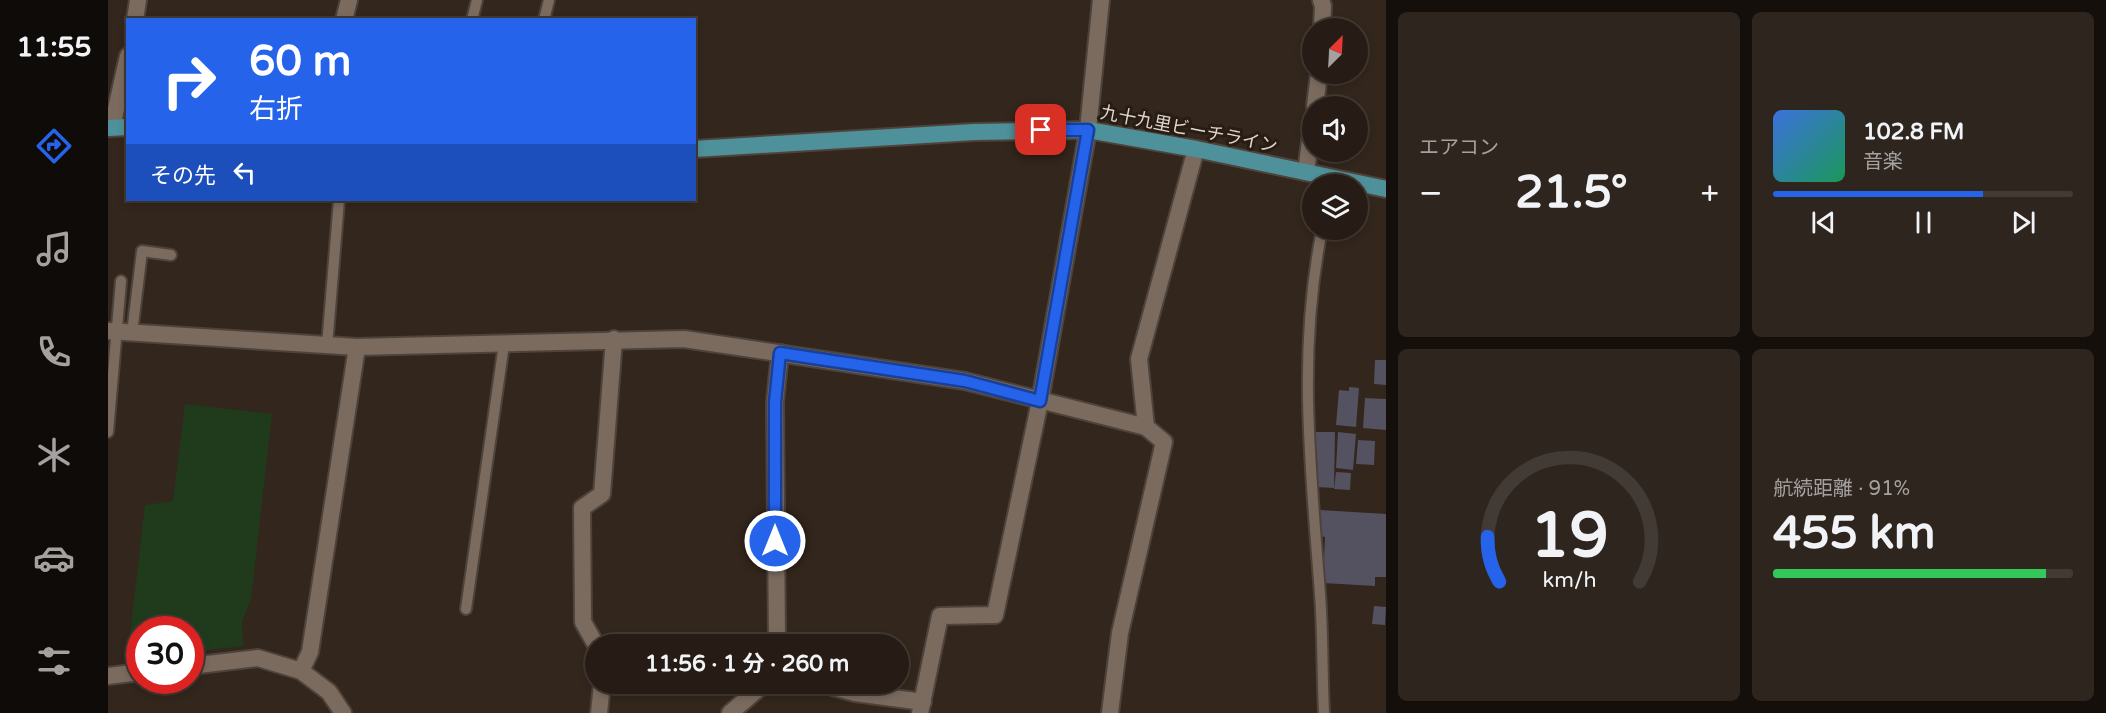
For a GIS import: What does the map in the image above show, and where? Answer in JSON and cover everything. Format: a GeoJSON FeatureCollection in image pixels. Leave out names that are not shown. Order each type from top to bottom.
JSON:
{"type":"FeatureCollection","features":[{"type":"Feature","properties":{"kind":"main road","name":"九十九里ビーチライン"},"geometry":{"type":"LineString","coordinates":[[696,149],[974,132],[1088,130],[1196,149],[1312,174]]}},
{"type":"Feature","properties":{"kind":"main road","name":"九十九里ビーチライン"},"geometry":{"type":"LineString","coordinates":[[1368,186],[1386,189]]}},
{"type":"Feature","properties":{"kind":"street"},"geometry":{"type":"LineString","coordinates":[[135,18],[138,0]]}},
{"type":"Feature","properties":{"kind":"street"},"geometry":{"type":"LineString","coordinates":[[344,18],[349,0]]}},
{"type":"Feature","properties":{"kind":"street"},"geometry":{"type":"LineString","coordinates":[[859,694],[921,708],[940,616],[995,615],[1040,401],[1088,130],[1101,0]]}},
{"type":"Feature","properties":{"kind":"street"},"geometry":{"type":"LineString","coordinates":[[1321,0],[1322,18]]}},
{"type":"Feature","properties":{"kind":"street"},"geometry":{"type":"LineString","coordinates":[[116,128],[126,68]]}},
{"type":"Feature","properties":{"kind":"street"},"geometry":{"type":"LineString","coordinates":[[1146,427],[1139,359],[1196,149]]}},
{"type":"Feature","properties":{"kind":"street"},"geometry":{"type":"LineString","coordinates":[[1306,172],[1307,162]]}},
{"type":"Feature","properties":{"kind":"street"},"geometry":{"type":"LineString","coordinates":[[119,332],[357,347],[684,339],[965,381],[1146,427],[1164,442],[1120,633],[1110,713]]}},
{"type":"Feature","properties":{"kind":"street"},"geometry":{"type":"LineString","coordinates":[[590,634],[583,622],[582,508],[602,494],[614,339]]}},
{"type":"Feature","properties":{"kind":"street"},"geometry":{"type":"LineString","coordinates":[[301,671],[310,652],[357,347]]}},
{"type":"Feature","properties":{"kind":"street"},"geometry":{"type":"LineString","coordinates":[[777,634],[775,402],[780,353]]}},
{"type":"Feature","properties":{"kind":"street"},"geometry":{"type":"LineString","coordinates":[[204,664],[258,658],[301,671],[329,692],[343,713]]}},
{"type":"Feature","properties":{"kind":"street"},"geometry":{"type":"LineString","coordinates":[[108,676],[126,674]]}},
{"type":"Feature","properties":{"kind":"street"},"geometry":{"type":"LineString","coordinates":[[599,713],[601,694]]}},
{"type":"Feature","properties":{"kind":"street"},"geometry":{"type":"LineString","coordinates":[[730,713],[752,694]]}},
{"type":"Feature","properties":{"kind":"lane"},"geometry":{"type":"LineString","coordinates":[[472,18],[477,0]]}},
{"type":"Feature","properties":{"kind":"lane"},"geometry":{"type":"LineString","coordinates":[[544,18],[549,0]]}},
{"type":"Feature","properties":{"kind":"lane"},"geometry":{"type":"LineString","coordinates":[[327,345],[339,201]]}},
{"type":"Feature","properties":{"kind":"lane"},"geometry":{"type":"LineString","coordinates":[[1320,240],[1312,278],[1306,419],[1320,597],[1324,713]]}},
{"type":"Feature","properties":{"kind":"lane"},"geometry":{"type":"LineString","coordinates":[[119,332],[142,251],[171,255]]}},
{"type":"Feature","properties":{"kind":"lane"},"geometry":{"type":"LineString","coordinates":[[108,432],[119,332],[121,281]]}},
{"type":"Feature","properties":{"kind":"lane"},"geometry":{"type":"LineString","coordinates":[[466,609],[504,344]]}},
{"type":"Feature","properties":{"kind":"green space"},"geometry":{"type":"Polygon","coordinates":[[[185,404],[272,414],[251,599],[242,621],[243,646],[204,650],[204,616],[132,616],[145,505],[173,501],[185,404]]]}},
{"type":"Feature","properties":{"kind":"building"},"geometry":{"type":"Polygon","coordinates":[[[1375,360],[1386,360],[1386,385],[1374,384],[1375,360]]]}},
{"type":"Feature","properties":{"kind":"building"},"geometry":{"type":"Polygon","coordinates":[[[1349,387],[1359,388],[1356,427],[1336,425],[1339,390],[1349,391],[1349,387]]]}},
{"type":"Feature","properties":{"kind":"building"},"geometry":{"type":"Polygon","coordinates":[[[1365,398],[1386,399],[1386,430],[1363,428],[1365,398]]]}},
{"type":"Feature","properties":{"kind":"building"},"geometry":{"type":"Polygon","coordinates":[[[1316,432],[1335,432],[1334,488],[1316,487],[1316,432]]]}},
{"type":"Feature","properties":{"kind":"building"},"geometry":{"type":"Polygon","coordinates":[[[1338,432],[1356,434],[1353,470],[1336,468],[1338,432]]]}},
{"type":"Feature","properties":{"kind":"building"},"geometry":{"type":"Polygon","coordinates":[[[1358,440],[1375,441],[1374,465],[1356,464],[1358,440]]]}},
{"type":"Feature","properties":{"kind":"building"},"geometry":{"type":"Polygon","coordinates":[[[1336,472],[1351,473],[1350,490],[1334,489],[1336,472]]]}},
{"type":"Feature","properties":{"kind":"building"},"geometry":{"type":"Polygon","coordinates":[[[1320,510],[1386,514],[1386,577],[1375,577],[1375,586],[1323,583],[1325,537],[1319,536],[1320,510]]]}},
{"type":"Feature","properties":{"kind":"building"},"geometry":{"type":"Polygon","coordinates":[[[1374,606],[1386,607],[1385,625],[1372,624],[1374,606]]]}},
{"type":"Feature","properties":{"kind":"route"},"geometry":{"type":"LineString","coordinates":[[775,541],[775,402],[780,353],[965,381],[1040,401],[1088,130],[1041,130]]}}]}
